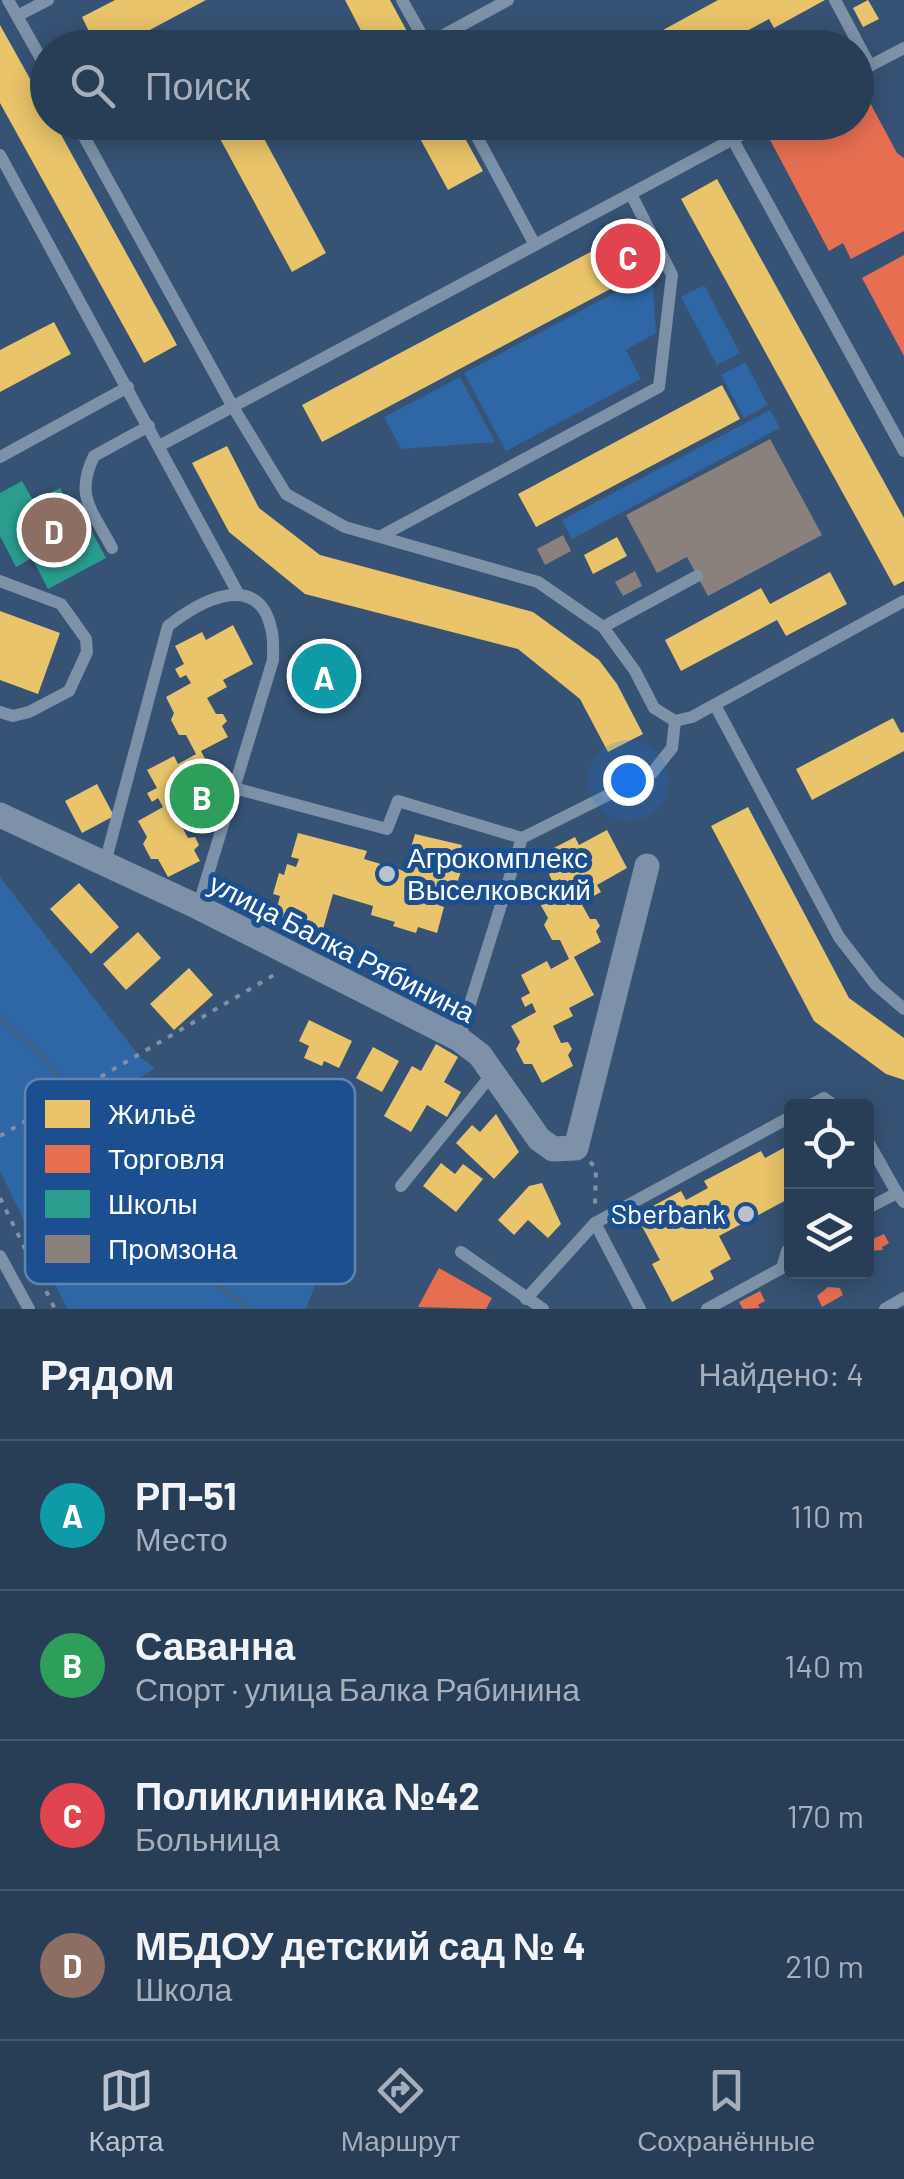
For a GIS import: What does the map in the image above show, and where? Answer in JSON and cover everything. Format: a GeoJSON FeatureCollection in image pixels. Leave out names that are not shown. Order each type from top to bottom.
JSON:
{"type":"FeatureCollection","features":[{"type":"Feature","properties":{"kind":"street","name":"улица Балка Рябинина"},"geometry":{"type":"LineString","coordinates":[[0,815],[198,907],[458,1039],[480,1055],[539,1139],[553,1149],[576,1148],[647,866]]}},
{"type":"Feature","properties":{"kind":"lane"},"geometry":{"type":"LineString","coordinates":[[8,0],[30,38]]}},
{"type":"Feature","properties":{"kind":"lane"},"geometry":{"type":"LineString","coordinates":[[18,16],[48,0]]}},
{"type":"Feature","properties":{"kind":"lane"},"geometry":{"type":"LineString","coordinates":[[402,0],[419,30]]}},
{"type":"Feature","properties":{"kind":"lane"},"geometry":{"type":"LineString","coordinates":[[456,30],[508,0]]}},
{"type":"Feature","properties":{"kind":"lane"},"geometry":{"type":"LineString","coordinates":[[835,0],[851,30]]}},
{"type":"Feature","properties":{"kind":"lane"},"geometry":{"type":"LineString","coordinates":[[874,64],[904,48]]}},
{"type":"Feature","properties":{"kind":"lane"},"geometry":{"type":"LineString","coordinates":[[86,140],[286,494],[346,527],[538,582],[603,627],[635,671],[654,708],[674,721],[692,717],[904,601]]}},
{"type":"Feature","properties":{"kind":"lane"},"geometry":{"type":"LineString","coordinates":[[479,140],[535,245]]}},
{"type":"Feature","properties":{"kind":"lane"},"geometry":{"type":"LineString","coordinates":[[160,446],[732,140],[904,451]]}},
{"type":"Feature","properties":{"kind":"lane"},"geometry":{"type":"LineString","coordinates":[[0,155],[240,595]]}},
{"type":"Feature","properties":{"kind":"lane"},"geometry":{"type":"LineString","coordinates":[[381,536],[659,387],[672,275],[631,194]]}},
{"type":"Feature","properties":{"kind":"lane"},"geometry":{"type":"LineString","coordinates":[[0,457],[128,387]]}},
{"type":"Feature","properties":{"kind":"lane"},"geometry":{"type":"LineString","coordinates":[[112,548],[84,494],[84,484],[94,456],[149,426]]}},
{"type":"Feature","properties":{"kind":"lane"},"geometry":{"type":"LineString","coordinates":[[603,627],[697,576]]}},
{"type":"Feature","properties":{"kind":"lane"},"geometry":{"type":"LineString","coordinates":[[0,580],[61,604],[86,640],[87,652],[69,691],[29,712],[13,716],[0,712]]}},
{"type":"Feature","properties":{"kind":"lane"},"geometry":{"type":"LineString","coordinates":[[106,863],[168,626],[213,597],[240,595],[253,600],[266,614],[272,629],[273,660],[198,907]]}},
{"type":"Feature","properties":{"kind":"lane"},"geometry":{"type":"LineString","coordinates":[[715,704],[839,937],[876,985],[904,1009]]}},
{"type":"Feature","properties":{"kind":"lane"},"geometry":{"type":"LineString","coordinates":[[234,788],[388,829],[398,801],[522,838],[652,774],[672,748],[674,721]]}},
{"type":"Feature","properties":{"kind":"lane"},"geometry":{"type":"LineString","coordinates":[[458,1039],[522,838]]}},
{"type":"Feature","properties":{"kind":"lane"},"geometry":{"type":"LineString","coordinates":[[401,1186],[493,1074]]}},
{"type":"Feature","properties":{"kind":"lane"},"geometry":{"type":"LineString","coordinates":[[526,1299],[594,1223],[784,1120]]}},
{"type":"Feature","properties":{"kind":"lane"},"geometry":{"type":"LineString","coordinates":[[874,1151],[901,1197],[874,1207]]}},
{"type":"Feature","properties":{"kind":"lane"},"geometry":{"type":"LineString","coordinates":[[594,1223],[640,1309]]}},
{"type":"Feature","properties":{"kind":"lane"},"geometry":{"type":"LineString","coordinates":[[460,1252],[544,1309]]}},
{"type":"Feature","properties":{"kind":"lane"},"geometry":{"type":"LineString","coordinates":[[0,1256],[29,1309]]}},
{"type":"Feature","properties":{"kind":"lane"},"geometry":{"type":"LineString","coordinates":[[707,1309],[782,1268],[784,1261]]}},
{"type":"Feature","properties":{"kind":"lane"},"geometry":{"type":"LineString","coordinates":[[884,1309],[904,1298]]}},
{"type":"Feature","properties":{"kind":"path"},"geometry":{"type":"LineString","coordinates":[[97,1079],[300,959]]}},
{"type":"Feature","properties":{"kind":"path"},"geometry":{"type":"LineString","coordinates":[[0,1136],[25,1121]]}},
{"type":"Feature","properties":{"kind":"path"},"geometry":{"type":"LineString","coordinates":[[594,1223],[596,1168]]}},
{"type":"Feature","properties":{"kind":"path"},"geometry":{"type":"LineString","coordinates":[[0,1198],[25,1249]]}},
{"type":"Feature","properties":{"kind":"path"},"geometry":{"type":"LineString","coordinates":[[42,1284],[54,1309]]}},
{"type":"Feature","properties":{"kind":"shaded area"},"geometry":{"type":"Polygon","coordinates":[[[652,273],[656,333],[626,350],[641,379],[506,451],[464,373],[652,273]]]}},
{"type":"Feature","properties":{"kind":"shaded area"},"geometry":{"type":"Polygon","coordinates":[[[704,285],[740,353],[717,365],[681,297],[704,285]]]}},
{"type":"Feature","properties":{"kind":"shaded area"},"geometry":{"type":"Polygon","coordinates":[[[745,362],[768,405],[744,418],[721,375],[745,362]]]}},
{"type":"Feature","properties":{"kind":"shaded area"},"geometry":{"type":"Polygon","coordinates":[[[460,377],[495,442],[401,449],[384,417],[460,377]]]}},
{"type":"Feature","properties":{"kind":"shaded area"},"geometry":{"type":"Polygon","coordinates":[[[770,410],[780,428],[572,539],[562,520],[770,410]]]}},
{"type":"Feature","properties":{"kind":"shaded area"},"geometry":{"type":"Polygon","coordinates":[[[0,877],[140,1057],[155,1068],[139,1079],[25,1079],[25,1222],[0,1171],[0,877]]]}},
{"type":"Feature","properties":{"kind":"shaded area"},"geometry":{"type":"Polygon","coordinates":[[[55,1284],[316,1284],[306,1309],[67,1309],[55,1284]]]}},
{"type":"Feature","properties":{"kind":"building: Жильё"},"geometry":{"type":"Polygon","coordinates":[[[115,0],[206,0],[150,30],[88,30],[82,17],[115,0]]]}},
{"type":"Feature","properties":{"kind":"building: Жильё"},"geometry":{"type":"Polygon","coordinates":[[[345,0],[390,0],[406,30],[361,30],[345,0]]]}},
{"type":"Feature","properties":{"kind":"building: Жильё"},"geometry":{"type":"Polygon","coordinates":[[[718,0],[825,0],[774,28],[769,19],[749,30],[663,30],[718,0]]]}},
{"type":"Feature","properties":{"kind":"building: Жильё"},"geometry":{"type":"Polygon","coordinates":[[[868,0],[879,19],[863,27],[853,8],[868,0]]]}},
{"type":"Feature","properties":{"kind":"building: Жильё"},"geometry":{"type":"Polygon","coordinates":[[[0,25],[30,79],[30,140],[64,140],[177,345],[144,363],[0,103],[0,25]]]}},
{"type":"Feature","properties":{"kind":"building: Жильё"},"geometry":{"type":"Polygon","coordinates":[[[221,140],[265,140],[326,253],[292,272],[221,140]]]}},
{"type":"Feature","properties":{"kind":"building: Жильё"},"geometry":{"type":"Polygon","coordinates":[[[421,140],[466,140],[483,171],[448,190],[421,140]]]}},
{"type":"Feature","properties":{"kind":"building: Жильё"},"geometry":{"type":"Polygon","coordinates":[[[717,179],[904,518],[904,581],[894,586],[681,199],[717,179]]]}},
{"type":"Feature","properties":{"kind":"building: Жильё"},"geometry":{"type":"Polygon","coordinates":[[[630,231],[650,268],[322,442],[302,405],[630,231]]]}},
{"type":"Feature","properties":{"kind":"building: Жильё"},"geometry":{"type":"Polygon","coordinates":[[[54,322],[71,354],[0,392],[0,350],[54,322]]]}},
{"type":"Feature","properties":{"kind":"building: Жильё"},"geometry":{"type":"Polygon","coordinates":[[[722,385],[740,419],[536,527],[518,494],[722,385]]]}},
{"type":"Feature","properties":{"kind":"building: Жильё"},"geometry":{"type":"Polygon","coordinates":[[[227,446],[259,508],[320,555],[533,612],[599,660],[617,684],[643,734],[608,752],[580,699],[518,649],[305,594],[229,532],[192,463],[227,446]]]}},
{"type":"Feature","properties":{"kind":"building: Жильё"},"geometry":{"type":"Polygon","coordinates":[[[617,537],[627,556],[593,574],[584,555],[617,537]]]}},
{"type":"Feature","properties":{"kind":"building: Жильё"},"geometry":{"type":"Polygon","coordinates":[[[830,572],[847,604],[786,636],[777,620],[681,671],[665,640],[761,588],[770,604],[830,572]]]}},
{"type":"Feature","properties":{"kind":"building: Жильё"},"geometry":{"type":"Polygon","coordinates":[[[0,611],[60,633],[38,694],[0,680],[0,611]]]}},
{"type":"Feature","properties":{"kind":"building: Жильё"},"geometry":{"type":"Polygon","coordinates":[[[233,625],[253,664],[223,680],[227,687],[207,698],[216,714],[223,714],[227,721],[222,726],[228,737],[201,751],[221,790],[196,803],[200,811],[179,821],[188,838],[195,837],[199,845],[194,850],[200,861],[168,877],[158,859],[151,859],[143,844],[147,837],[138,821],[163,807],[158,798],[152,802],[147,793],[157,788],[147,770],[174,756],[178,764],[196,754],[186,735],[179,735],[171,720],[174,713],[166,697],[191,683],[186,675],[180,678],[175,669],[184,664],[175,646],[202,632],[206,640],[233,625]]]}},
{"type":"Feature","properties":{"kind":"building: Жильё"},"geometry":{"type":"Polygon","coordinates":[[[328,651],[348,685],[320,701],[300,667],[328,651]]]}},
{"type":"Feature","properties":{"kind":"building: Жильё"},"geometry":{"type":"Polygon","coordinates":[[[893,718],[904,732],[904,751],[812,800],[796,769],[893,718]]]}},
{"type":"Feature","properties":{"kind":"building: Жильё"},"geometry":{"type":"Polygon","coordinates":[[[97,784],[114,816],[82,833],[65,801],[97,784]]]}},
{"type":"Feature","properties":{"kind":"building: Жильё"},"geometry":{"type":"Polygon","coordinates":[[[748,807],[849,998],[904,1038],[904,1080],[886,1074],[814,1021],[711,826],[748,807]]]}},
{"type":"Feature","properties":{"kind":"building: Жильё"},"geometry":{"type":"Polygon","coordinates":[[[607,830],[627,868],[597,885],[601,892],[581,903],[590,919],[596,919],[600,926],[596,931],[601,942],[574,957],[594,995],[569,1008],[573,1016],[553,1026],[561,1043],[568,1042],[572,1049],[568,1055],[573,1066],[542,1083],[532,1064],[524,1064],[516,1049],[520,1042],[511,1026],[536,1012],[532,1003],[525,1007],[521,998],[530,993],[521,975],[547,961],[551,969],[569,959],[560,940],[552,940],[544,925],[548,918],[539,902],[564,888],[560,879],[553,883],[549,874],[558,869],[548,851],[575,837],[579,845],[607,830]]]}},
{"type":"Feature","properties":{"kind":"building: Жильё"},"geometry":{"type":"Polygon","coordinates":[[[298,833],[367,851],[364,859],[404,871],[415,834],[462,845],[456,866],[462,868],[455,890],[451,889],[448,902],[439,899],[438,905],[444,907],[437,933],[418,927],[416,933],[393,926],[395,922],[371,915],[373,906],[333,894],[323,929],[309,926],[308,931],[285,924],[286,919],[275,915],[280,896],[273,894],[279,873],[284,875],[287,864],[296,867],[299,859],[291,857],[298,833]]]}},
{"type":"Feature","properties":{"kind":"building: Жильё"},"geometry":{"type":"Polygon","coordinates":[[[79,883],[119,927],[91,954],[50,909],[79,883]]]}},
{"type":"Feature","properties":{"kind":"building: Жильё"},"geometry":{"type":"Polygon","coordinates":[[[138,932],[161,958],[126,990],[103,964],[138,932]]]}},
{"type":"Feature","properties":{"kind":"building: Жильё"},"geometry":{"type":"Polygon","coordinates":[[[189,968],[213,995],[174,1030],[150,1004],[189,968]]]}},
{"type":"Feature","properties":{"kind":"building: Жильё"},"geometry":{"type":"Polygon","coordinates":[[[309,1020],[352,1041],[339,1068],[304,1058],[309,1046],[299,1041],[309,1020]]]}},
{"type":"Feature","properties":{"kind":"building: Жильё"},"geometry":{"type":"Polygon","coordinates":[[[436,1044],[458,1057],[444,1082],[461,1092],[447,1117],[427,1105],[411,1132],[384,1116],[412,1066],[421,1071],[436,1044]]]}},
{"type":"Feature","properties":{"kind":"building: Жильё"},"geometry":{"type":"Polygon","coordinates":[[[373,1047],[399,1061],[382,1092],[356,1078],[373,1047]]]}},
{"type":"Feature","properties":{"kind":"building: Жильё"},"geometry":{"type":"Polygon","coordinates":[[[496,1114],[519,1152],[494,1179],[456,1143],[472,1125],[480,1132],[496,1114]]]}},
{"type":"Feature","properties":{"kind":"building: Жильё"},"geometry":{"type":"Polygon","coordinates":[[[784,1148],[784,1201],[719,1236],[731,1259],[710,1271],[714,1279],[672,1302],[652,1264],[660,1260],[636,1215],[681,1191],[686,1200],[708,1188],[704,1181],[761,1151],[765,1158],[784,1148]]]}},
{"type":"Feature","properties":{"kind":"building: Жильё"},"geometry":{"type":"Polygon","coordinates":[[[441,1163],[455,1174],[463,1164],[483,1179],[456,1212],[423,1186],[441,1163]]]}},
{"type":"Feature","properties":{"kind":"building: Жильё"},"geometry":{"type":"Polygon","coordinates":[[[542,1183],[561,1224],[548,1238],[528,1220],[514,1235],[498,1220],[529,1186],[542,1183]]]}},
{"type":"Feature","properties":{"kind":"building: Торговля"},"geometry":{"type":"Polygon","coordinates":[[[874,110],[897,153],[904,158],[904,231],[851,259],[843,243],[829,251],[770,140],[874,140],[874,110]]]}},
{"type":"Feature","properties":{"kind":"building: Торговля"},"geometry":{"type":"Polygon","coordinates":[[[904,255],[904,356],[862,278],[904,255]]]}},
{"type":"Feature","properties":{"kind":"building: Торговля"},"geometry":{"type":"Polygon","coordinates":[[[884,1234],[889,1243],[883,1250],[874,1251],[874,1238],[884,1234]]]}},
{"type":"Feature","properties":{"kind":"building: Торговля"},"geometry":{"type":"Polygon","coordinates":[[[439,1268],[492,1298],[486,1309],[418,1307],[439,1268]]]}},
{"type":"Feature","properties":{"kind":"building: Торговля"},"geometry":{"type":"Polygon","coordinates":[[[828,1287],[840,1288],[843,1295],[822,1307],[817,1296],[828,1287]]]}},
{"type":"Feature","properties":{"kind":"building: Торговля"},"geometry":{"type":"Polygon","coordinates":[[[760,1291],[765,1301],[758,1305],[760,1308],[743,1309],[739,1302],[760,1291]]]}},
{"type":"Feature","properties":{"kind":"building: Школы"},"geometry":{"type":"Polygon","coordinates":[[[22,481],[34,502],[60,488],[78,523],[85,519],[106,558],[48,589],[32,558],[16,567],[0,536],[0,493],[22,481]]]}},
{"type":"Feature","properties":{"kind":"building: Промзона"},"geometry":{"type":"Polygon","coordinates":[[[770,439],[822,535],[708,596],[687,557],[657,573],[626,515],[770,439]]]}},
{"type":"Feature","properties":{"kind":"building: Промзона"},"geometry":{"type":"Polygon","coordinates":[[[563,535],[571,551],[545,565],[537,549],[563,535]]]}},
{"type":"Feature","properties":{"kind":"building: Промзона"},"geometry":{"type":"Polygon","coordinates":[[[635,571],[642,586],[623,596],[615,582],[635,571]]]}},
{"type":"Feature","properties":{"kind":"waterway"},"geometry":{"type":"LineString","coordinates":[[0,1017],[41,1056],[59,1079]]}},
{"type":"Feature","properties":{"kind":"waterway"},"geometry":{"type":"LineString","coordinates":[[214,1284],[251,1309]]}},
{"type":"Feature","properties":{"kind":"place","name":"Поликлиника №42"},"geometry":{"type":"Point","coordinates":[628,256]}},
{"type":"Feature","properties":{"kind":"place","name":"МБДОУ детский сад № 4"},"geometry":{"type":"Point","coordinates":[54,530]}},
{"type":"Feature","properties":{"kind":"place","name":"РП-51"},"geometry":{"type":"Point","coordinates":[324,676]}},
{"type":"Feature","properties":{"kind":"place","name":"Саванна"},"geometry":{"type":"Point","coordinates":[202,796]}},
{"type":"Feature","properties":{"kind":"place","name":"Агрокомплекс Выселковский"},"geometry":{"type":"Point","coordinates":[387,874]}},
{"type":"Feature","properties":{"kind":"place","name":"Sberbank"},"geometry":{"type":"Point","coordinates":[746,1214]}}]}
